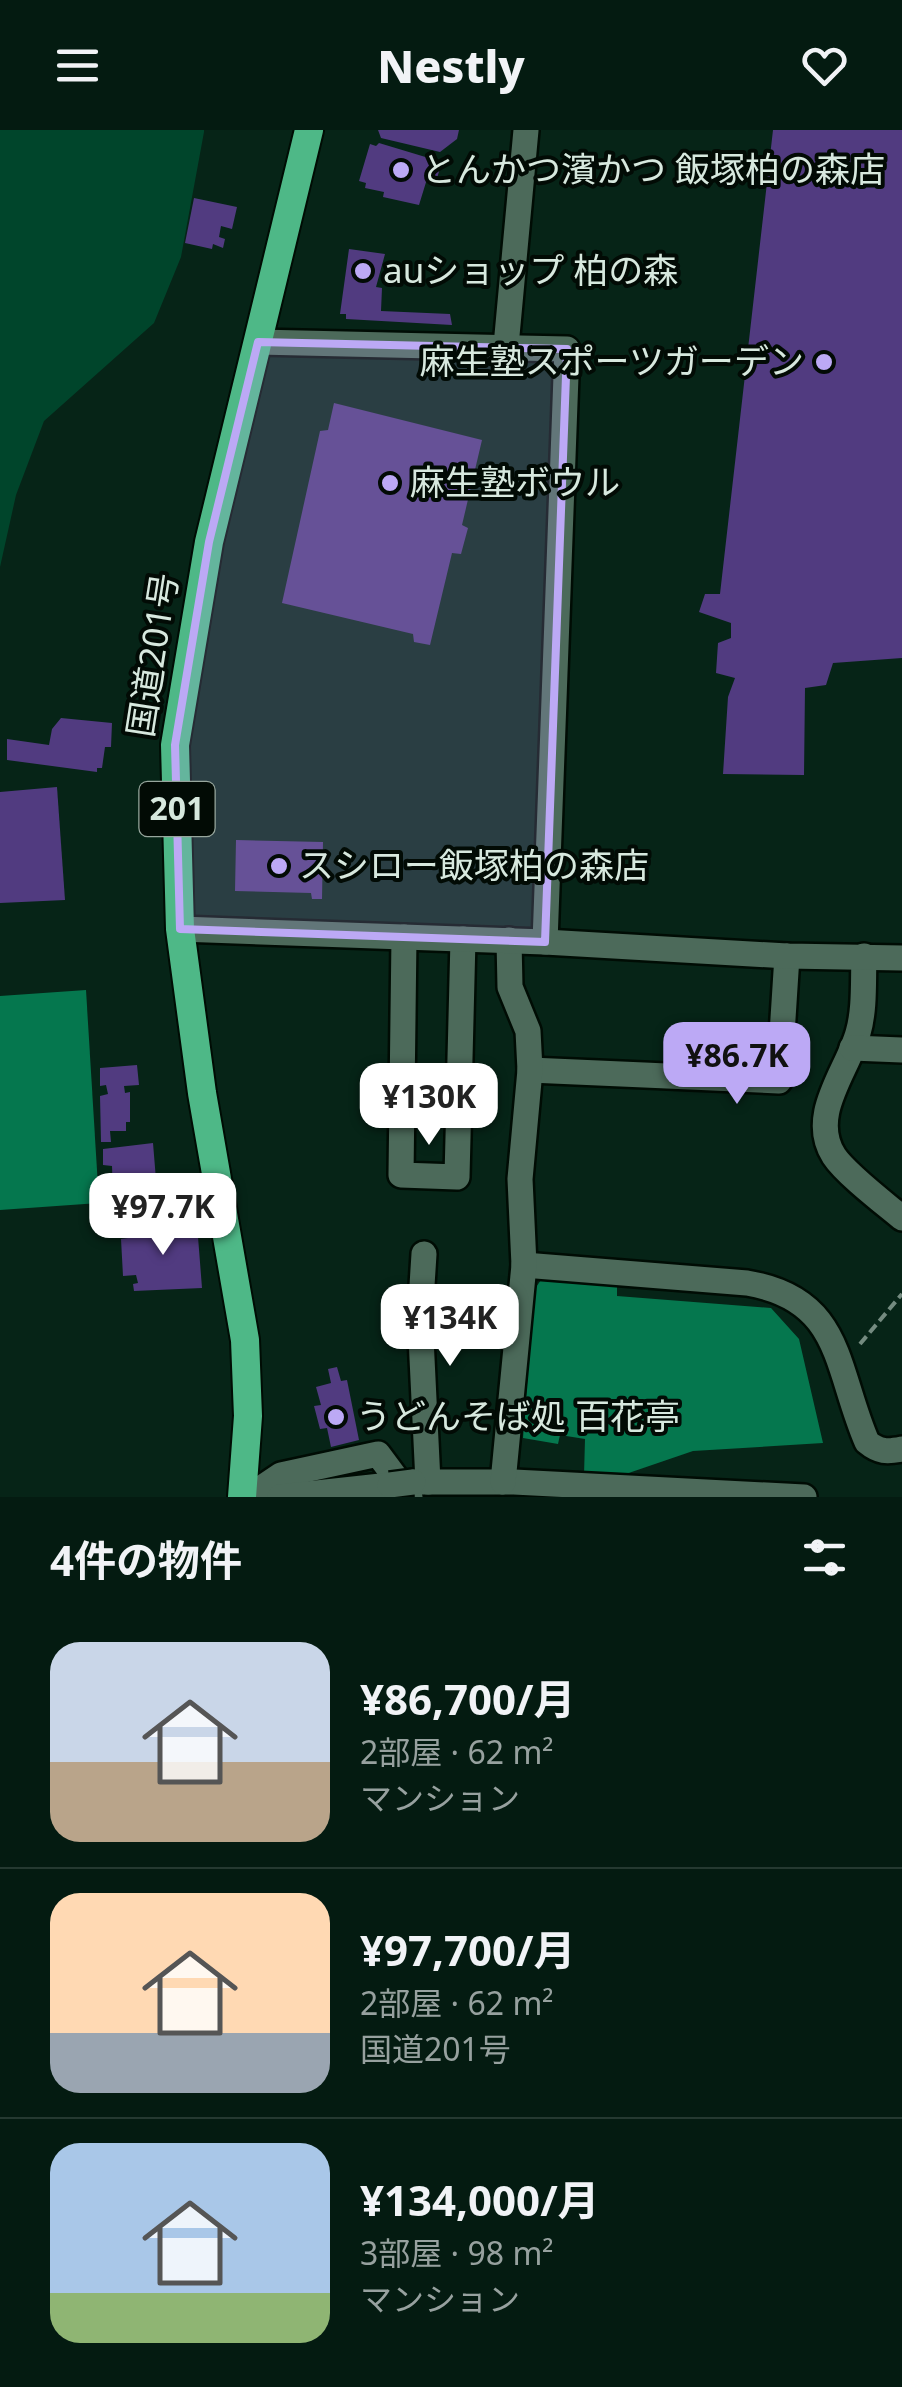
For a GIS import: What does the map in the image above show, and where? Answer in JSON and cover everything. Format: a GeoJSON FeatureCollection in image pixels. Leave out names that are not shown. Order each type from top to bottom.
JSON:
{"type":"FeatureCollection","features":[{"type":"Feature","properties":{"kind":"highway","name":"国道201号"},"geometry":{"type":"LineString","coordinates":[[245,1497],[245,1340],[202,1093],[180,929],[175,744],[208,542],[309,130]]}},
{"type":"Feature","properties":{"kind":"street"},"geometry":{"type":"LineString","coordinates":[[506,346],[526,130]]}},
{"type":"Feature","properties":{"kind":"street"},"geometry":{"type":"LineString","coordinates":[[258,342],[567,349],[546,942]]}},
{"type":"Feature","properties":{"kind":"street"},"geometry":{"type":"LineString","coordinates":[[180,929],[902,958]]}},
{"type":"Feature","properties":{"kind":"street"},"geometry":{"type":"LineString","coordinates":[[404,936],[401,1175],[458,1176],[464,939]]}},
{"type":"Feature","properties":{"kind":"street"},"geometry":{"type":"LineString","coordinates":[[509,940],[510,987],[528,1031],[530,1070],[520,1179],[524,1265],[509,1487]]}},
{"type":"Feature","properties":{"kind":"street"},"geometry":{"type":"LineString","coordinates":[[530,1070],[779,1081],[787,956]]}},
{"type":"Feature","properties":{"kind":"street"},"geometry":{"type":"LineString","coordinates":[[864,956],[858,1032],[828,1106],[825,1126],[828,1146],[836,1160],[902,1218]]}},
{"type":"Feature","properties":{"kind":"street"},"geometry":{"type":"LineString","coordinates":[[852,1048],[902,1050]]}},
{"type":"Feature","properties":{"kind":"street"},"geometry":{"type":"LineString","coordinates":[[410,1487],[424,1254]]}},
{"type":"Feature","properties":{"kind":"street"},"geometry":{"type":"LineString","coordinates":[[524,1265],[768,1287],[785,1293],[821,1322],[836,1348],[867,1442],[876,1450],[902,1449]]}},
{"type":"Feature","properties":{"kind":"street"},"geometry":{"type":"LineString","coordinates":[[245,1497],[281,1475],[378,1454],[410,1487]]}},
{"type":"Feature","properties":{"kind":"street"},"geometry":{"type":"LineString","coordinates":[[280,1497],[410,1487],[804,1497]]}},
{"type":"Feature","properties":{"kind":"path"},"geometry":{"type":"LineString","coordinates":[[841,1366],[902,1294]]}},
{"type":"Feature","properties":{"kind":"highlighted area"},"geometry":{"type":"Polygon","coordinates":[[[258,342],[567,349],[545,942],[180,929],[175,745],[209,542],[258,342]]]}},
{"type":"Feature","properties":{"kind":"shaded area"},"geometry":{"type":"Polygon","coordinates":[[[0,130],[204,132],[181,257],[154,323],[44,421],[16,495],[0,567],[0,130]]]}},
{"type":"Feature","properties":{"kind":"shaded area"},"geometry":{"type":"Polygon","coordinates":[[[86,990],[99,1203],[0,1210],[0,996],[86,990]]]}},
{"type":"Feature","properties":{"kind":"shaded area"},"geometry":{"type":"Polygon","coordinates":[[[541,1280],[617,1285],[617,1296],[771,1308],[799,1339],[823,1443],[693,1451],[617,1477],[584,1475],[585,1439],[560,1435],[558,1444],[523,1438],[534,1290],[541,1280]]]}},
{"type":"Feature","properties":{"kind":"building"},"geometry":{"type":"Polygon","coordinates":[[[378,130],[459,130],[457,139],[440,152],[381,138],[378,130]]]}},
{"type":"Feature","properties":{"kind":"building","name":"麻生塾スポーツガーデン"},"geometry":{"type":"Polygon","coordinates":[[[773,130],[902,130],[902,658],[833,663],[826,685],[805,688],[804,775],[723,774],[728,697],[735,678],[716,673],[718,643],[731,638],[731,623],[699,612],[705,594],[720,594],[773,130]]]}},
{"type":"Feature","properties":{"kind":"building","name":"とんかつ濱かつ 飯塚柏の森店"},"geometry":{"type":"Polygon","coordinates":[[[379,143],[442,162],[437,178],[427,179],[419,205],[383,197],[384,192],[365,188],[366,183],[359,181],[370,144],[379,143]]]}},
{"type":"Feature","properties":{"kind":"building"},"geometry":{"type":"Polygon","coordinates":[[[194,198],[237,207],[232,229],[221,226],[223,248],[185,243],[194,198]]]}},
{"type":"Feature","properties":{"kind":"building","name":"auショップ 柏の森"},"geometry":{"type":"Polygon","coordinates":[[[349,249],[385,254],[376,287],[382,288],[381,311],[450,314],[452,325],[346,319],[346,314],[340,314],[349,249]]]}},
{"type":"Feature","properties":{"kind":"building","name":"麻生塾ボウル"},"geometry":{"type":"Polygon","coordinates":[[[334,403],[482,440],[462,525],[468,528],[461,554],[452,553],[430,645],[414,642],[413,634],[282,603],[320,431],[328,430],[334,403]]]}},
{"type":"Feature","properties":{"kind":"building"},"geometry":{"type":"Polygon","coordinates":[[[61,718],[112,723],[111,747],[105,747],[102,768],[97,768],[97,772],[7,760],[7,739],[49,745],[52,729],[61,718]]]}},
{"type":"Feature","properties":{"kind":"building"},"geometry":{"type":"Polygon","coordinates":[[[57,787],[65,900],[0,903],[0,792],[57,787]]]}},
{"type":"Feature","properties":{"kind":"building","name":"スシロー飯塚柏の森店"},"geometry":{"type":"Polygon","coordinates":[[[236,840],[323,842],[322,899],[312,899],[311,893],[235,891],[236,840]]]}},
{"type":"Feature","properties":{"kind":"building"},"geometry":{"type":"Polygon","coordinates":[[[137,1065],[139,1085],[124,1086],[125,1093],[130,1092],[130,1122],[126,1122],[126,1131],[110,1131],[111,1142],[101,1142],[100,1096],[108,1094],[106,1085],[100,1086],[100,1068],[137,1065]]]}},
{"type":"Feature","properties":{"kind":"building"},"geometry":{"type":"Polygon","coordinates":[[[153,1143],[158,1204],[152,1205],[149,1186],[123,1189],[124,1196],[113,1196],[112,1166],[103,1165],[103,1149],[153,1143]]]}},
{"type":"Feature","properties":{"kind":"building"},"geometry":{"type":"Polygon","coordinates":[[[197,1224],[202,1288],[134,1291],[136,1275],[123,1276],[121,1239],[135,1237],[131,1227],[197,1224]]]}},
{"type":"Feature","properties":{"kind":"building","name":"うどんそば処 百花亭"},"geometry":{"type":"Polygon","coordinates":[[[337,1367],[341,1381],[347,1380],[359,1440],[331,1447],[327,1428],[320,1429],[314,1406],[321,1405],[316,1387],[331,1383],[328,1369],[337,1367]]]}},
{"type":"Feature","properties":{"kind":"place","name":"とんかつ濱かつ 飯塚柏の森店"},"geometry":{"type":"Point","coordinates":[401,170]}},
{"type":"Feature","properties":{"kind":"place","name":"auショップ 柏の森"},"geometry":{"type":"Point","coordinates":[363,271]}},
{"type":"Feature","properties":{"kind":"place","name":"麻生塾スポーツガーデン"},"geometry":{"type":"Point","coordinates":[824,362]}},
{"type":"Feature","properties":{"kind":"place","name":"麻生塾ボウル"},"geometry":{"type":"Point","coordinates":[390,483]}},
{"type":"Feature","properties":{"kind":"place","name":"スシロー飯塚柏の森店"},"geometry":{"type":"Point","coordinates":[279,866]}},
{"type":"Feature","properties":{"kind":"place","name":"うどんそば処 百花亭"},"geometry":{"type":"Point","coordinates":[336,1417]}}]}
